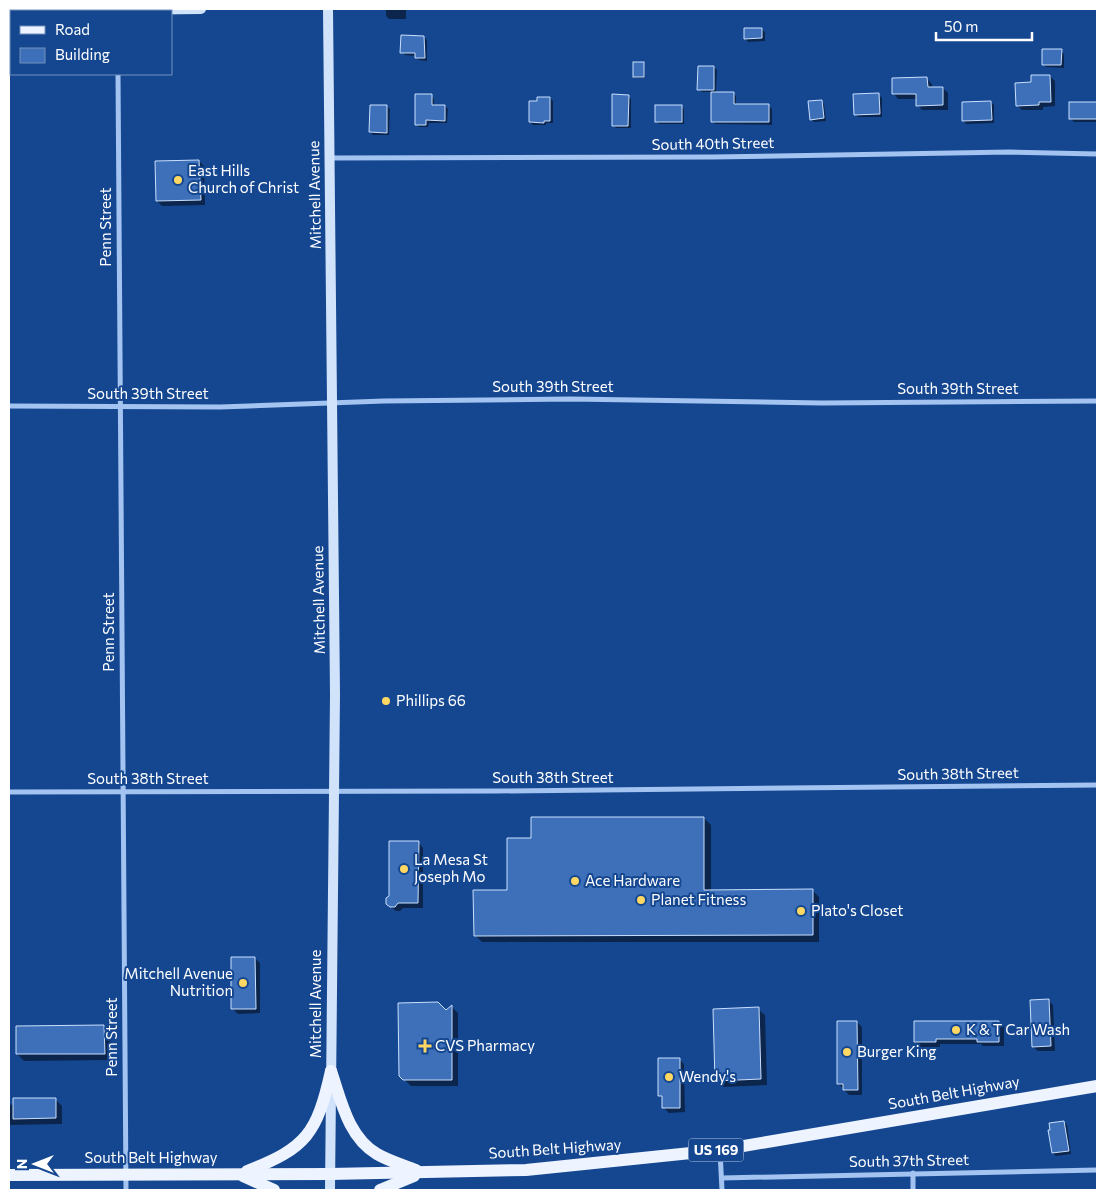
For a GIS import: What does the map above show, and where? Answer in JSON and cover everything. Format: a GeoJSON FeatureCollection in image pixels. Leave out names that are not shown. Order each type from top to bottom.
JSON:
{"type":"FeatureCollection","features":[{"type":"Feature","properties":{"kind":"main road"},"geometry":{"type":"LineString","coordinates":[[331,1071],[348,1120],[361,1141],[376,1154],[423,1173]]}},
{"type":"Feature","properties":{"kind":"main road"},"geometry":{"type":"LineString","coordinates":[[238,1174],[279,1158],[297,1146],[307,1136],[323,1104],[331,1071]]}},
{"type":"Feature","properties":{"kind":"main road","name":"South Belt Highway"},"geometry":{"type":"LineString","coordinates":[[9,1175],[330,1174],[526,1170],[720,1150],[1097,1086]]}},
{"type":"Feature","properties":{"kind":"main road"},"geometry":{"type":"LineString","coordinates":[[380,1190],[423,1173]]}},
{"type":"Feature","properties":{"kind":"main road"},"geometry":{"type":"LineString","coordinates":[[238,1174],[274,1190]]}},
{"type":"Feature","properties":{"kind":"street"},"geometry":{"type":"LineString","coordinates":[[160,10],[201,9]]}},
{"type":"Feature","properties":{"kind":"street","name":"Mitchell Avenue"},"geometry":{"type":"LineString","coordinates":[[328,9],[335,694],[330,1190]]}},
{"type":"Feature","properties":{"kind":"street","name":"Penn Street"},"geometry":{"type":"LineString","coordinates":[[118,75],[126,1190]]}},
{"type":"Feature","properties":{"kind":"street","name":"South 40th Street"},"geometry":{"type":"LineString","coordinates":[[329,158],[712,157],[1010,152],[1097,154]]}},
{"type":"Feature","properties":{"kind":"street","name":"South 39th Street"},"geometry":{"type":"LineString","coordinates":[[9,406],[220,407],[570,399],[822,403],[1097,402]]}},
{"type":"Feature","properties":{"kind":"street","name":"South 38th Street"},"geometry":{"type":"LineString","coordinates":[[9,792],[333,792],[1097,785]]}},
{"type":"Feature","properties":{"kind":"street"},"geometry":{"type":"LineString","coordinates":[[720,1150],[722,1190]]}},
{"type":"Feature","properties":{"kind":"street","name":"South 37th Street"},"geometry":{"type":"LineString","coordinates":[[722,1178],[1097,1170]]}},
{"type":"Feature","properties":{"kind":"street"},"geometry":{"type":"LineString","coordinates":[[913,1173],[913,1190]]}},
{"type":"Feature","properties":{"kind":"building"},"geometry":{"type":"Polygon","coordinates":[[[744,28],[762,28],[762,38],[744,39],[744,28]]]}},
{"type":"Feature","properties":{"kind":"building"},"geometry":{"type":"Polygon","coordinates":[[[401,35],[424,36],[425,58],[415,58],[415,53],[400,53],[401,35]]]}},
{"type":"Feature","properties":{"kind":"building"},"geometry":{"type":"Polygon","coordinates":[[[1042,49],[1062,49],[1061,65],[1042,65],[1042,49]]]}},
{"type":"Feature","properties":{"kind":"building"},"geometry":{"type":"Polygon","coordinates":[[[633,62],[644,62],[644,77],[633,77],[633,62]]]}},
{"type":"Feature","properties":{"kind":"building"},"geometry":{"type":"Polygon","coordinates":[[[698,66],[714,66],[714,90],[697,90],[698,66]]]}},
{"type":"Feature","properties":{"kind":"building"},"geometry":{"type":"Polygon","coordinates":[[[1031,75],[1050,75],[1051,102],[1039,102],[1039,105],[1016,106],[1015,83],[1031,82],[1031,75]]]}},
{"type":"Feature","properties":{"kind":"building"},"geometry":{"type":"Polygon","coordinates":[[[927,77],[928,87],[943,87],[943,105],[916,106],[916,94],[892,94],[892,78],[927,77]]]}},
{"type":"Feature","properties":{"kind":"building"},"geometry":{"type":"Polygon","coordinates":[[[711,92],[734,92],[734,104],[769,104],[769,122],[711,122],[711,92]]]}},
{"type":"Feature","properties":{"kind":"building"},"geometry":{"type":"Polygon","coordinates":[[[879,93],[880,114],[854,115],[853,94],[879,93]]]}},
{"type":"Feature","properties":{"kind":"building"},"geometry":{"type":"Polygon","coordinates":[[[415,94],[432,94],[432,105],[445,105],[445,121],[426,120],[426,125],[415,125],[415,94]]]}},
{"type":"Feature","properties":{"kind":"building"},"geometry":{"type":"Polygon","coordinates":[[[612,94],[629,95],[628,126],[612,126],[612,94]]]}},
{"type":"Feature","properties":{"kind":"building"},"geometry":{"type":"Polygon","coordinates":[[[537,97],[550,97],[550,121],[544,121],[544,123],[529,122],[529,101],[537,101],[537,97]]]}},
{"type":"Feature","properties":{"kind":"building"},"geometry":{"type":"Polygon","coordinates":[[[822,100],[824,118],[810,120],[808,101],[822,100]]]}},
{"type":"Feature","properties":{"kind":"building"},"geometry":{"type":"Polygon","coordinates":[[[991,101],[992,120],[962,121],[962,102],[991,101]]]}},
{"type":"Feature","properties":{"kind":"building"},"geometry":{"type":"Polygon","coordinates":[[[1069,102],[1097,102],[1097,119],[1069,119],[1069,102]]]}},
{"type":"Feature","properties":{"kind":"building"},"geometry":{"type":"Polygon","coordinates":[[[370,105],[387,105],[387,133],[369,132],[370,105]]]}},
{"type":"Feature","properties":{"kind":"building"},"geometry":{"type":"Polygon","coordinates":[[[655,105],[682,105],[682,122],[655,122],[655,105]]]}},
{"type":"Feature","properties":{"kind":"building","name":"East Hills Church of Christ"},"geometry":{"type":"Polygon","coordinates":[[[199,160],[201,200],[156,201],[155,161],[199,160]]]}},
{"type":"Feature","properties":{"kind":"building"},"geometry":{"type":"Polygon","coordinates":[[[531,817],[704,817],[704,890],[813,889],[813,935],[474,936],[473,890],[507,890],[507,838],[531,838],[531,817]]]}},
{"type":"Feature","properties":{"kind":"building","name":"La Mesa St Joseph Mo"},"geometry":{"type":"Polygon","coordinates":[[[389,841],[419,841],[418,903],[398,903],[395,907],[390,907],[386,904],[386,898],[389,896],[389,841]]]}},
{"type":"Feature","properties":{"kind":"building","name":"Mitchell Avenue Nutrition"},"geometry":{"type":"Polygon","coordinates":[[[231,957],[255,957],[256,1009],[231,1009],[231,957]]]}},
{"type":"Feature","properties":{"kind":"building"},"geometry":{"type":"Polygon","coordinates":[[[1049,999],[1051,1046],[1032,1047],[1030,1000],[1049,999]]]}},
{"type":"Feature","properties":{"kind":"building","name":"CVS Pharmacy"},"geometry":{"type":"Polygon","coordinates":[[[438,1002],[446,1010],[452,1005],[452,1080],[403,1080],[399,1076],[398,1003],[438,1002]]]}},
{"type":"Feature","properties":{"kind":"building"},"geometry":{"type":"Polygon","coordinates":[[[759,1007],[761,1079],[715,1081],[713,1009],[759,1007]]]}},
{"type":"Feature","properties":{"kind":"building","name":"Burger King"},"geometry":{"type":"Polygon","coordinates":[[[837,1021],[857,1021],[858,1090],[843,1090],[843,1084],[837,1084],[837,1021]]]}},
{"type":"Feature","properties":{"kind":"building","name":"K & T Car Wash"},"geometry":{"type":"Polygon","coordinates":[[[914,1021],[999,1021],[999,1042],[977,1042],[977,1039],[936,1039],[936,1042],[914,1042],[914,1021]]]}},
{"type":"Feature","properties":{"kind":"building"},"geometry":{"type":"Polygon","coordinates":[[[104,1025],[105,1054],[16,1054],[16,1026],[104,1025]]]}},
{"type":"Feature","properties":{"kind":"building","name":"Wendy's"},"geometry":{"type":"Polygon","coordinates":[[[658,1058],[680,1058],[680,1108],[662,1108],[662,1096],[658,1096],[658,1058]]]}},
{"type":"Feature","properties":{"kind":"building"},"geometry":{"type":"Polygon","coordinates":[[[13,1098],[56,1098],[56,1118],[13,1119],[13,1098]]]}},
{"type":"Feature","properties":{"kind":"building"},"geometry":{"type":"Polygon","coordinates":[[[1064,1121],[1069,1151],[1052,1153],[1048,1130],[1050,1130],[1049,1123],[1064,1121]]]}},
{"type":"Feature","properties":{"kind":"place","name":"East Hills Church of Christ"},"geometry":{"type":"Point","coordinates":[178,180]}},
{"type":"Feature","properties":{"kind":"place","name":"Phillips 66"},"geometry":{"type":"Point","coordinates":[386,701]}},
{"type":"Feature","properties":{"kind":"place","name":"La Mesa St Joseph Mo"},"geometry":{"type":"Point","coordinates":[404,869]}},
{"type":"Feature","properties":{"kind":"place","name":"Ace Hardware"},"geometry":{"type":"Point","coordinates":[575,881]}},
{"type":"Feature","properties":{"kind":"place","name":"Planet Fitness"},"geometry":{"type":"Point","coordinates":[641,900]}},
{"type":"Feature","properties":{"kind":"place","name":"Plato's Closet"},"geometry":{"type":"Point","coordinates":[801,911]}},
{"type":"Feature","properties":{"kind":"place","name":"Mitchell Avenue Nutrition"},"geometry":{"type":"Point","coordinates":[243,983]}},
{"type":"Feature","properties":{"kind":"place","name":"K & T Car Wash"},"geometry":{"type":"Point","coordinates":[956,1030]}},
{"type":"Feature","properties":{"kind":"place","name":"CVS Pharmacy"},"geometry":{"type":"Point","coordinates":[425,1046]}},
{"type":"Feature","properties":{"kind":"place","name":"Burger King"},"geometry":{"type":"Point","coordinates":[847,1052]}},
{"type":"Feature","properties":{"kind":"place","name":"Wendy's"},"geometry":{"type":"Point","coordinates":[669,1077]}}]}
